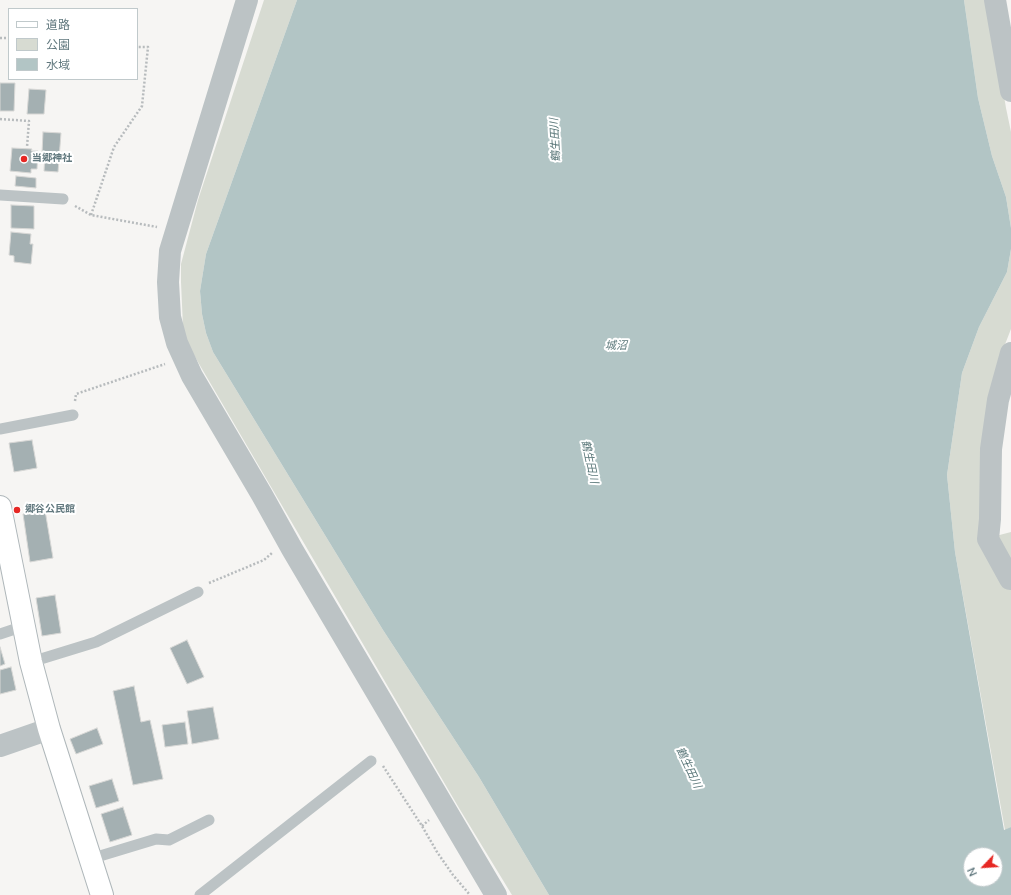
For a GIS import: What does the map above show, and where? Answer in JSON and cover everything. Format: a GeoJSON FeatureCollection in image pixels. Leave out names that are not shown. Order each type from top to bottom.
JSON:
{"type":"FeatureCollection","features":[{"type":"Feature","properties":{"kind":"street"},"geometry":{"type":"LineString","coordinates":[[247,0],[170,251],[168,282],[170,317],[177,343],[192,376],[289,544],[496,895]]}},
{"type":"Feature","properties":{"kind":"street"},"geometry":{"type":"LineString","coordinates":[[995,0],[1011,91]]}},
{"type":"Feature","properties":{"kind":"street"},"geometry":{"type":"LineString","coordinates":[[1011,353],[998,400],[991,449],[990,519],[988,539],[1011,579]]}},
{"type":"Feature","properties":{"kind":"street"},"geometry":{"type":"LineString","coordinates":[[0,507],[31,662],[49,729],[102,895]]}},
{"type":"Feature","properties":{"kind":"street"},"geometry":{"type":"LineString","coordinates":[[0,746],[49,729]]}},
{"type":"Feature","properties":{"kind":"lane"},"geometry":{"type":"LineString","coordinates":[[0,195],[62,199]]}},
{"type":"Feature","properties":{"kind":"lane"},"geometry":{"type":"LineString","coordinates":[[0,429],[73,416]]}},
{"type":"Feature","properties":{"kind":"lane"},"geometry":{"type":"LineString","coordinates":[[31,662],[96,642],[198,592]]}},
{"type":"Feature","properties":{"kind":"lane"},"geometry":{"type":"LineString","coordinates":[[0,634],[24,626]]}},
{"type":"Feature","properties":{"kind":"lane"},"geometry":{"type":"LineString","coordinates":[[200,895],[371,761]]}},
{"type":"Feature","properties":{"kind":"lane"},"geometry":{"type":"LineString","coordinates":[[90,859],[156,839],[169,840],[209,820]]}},
{"type":"Feature","properties":{"kind":"path"},"geometry":{"type":"LineString","coordinates":[[91,215],[114,147],[142,106],[148,47],[138,46]]}},
{"type":"Feature","properties":{"kind":"path"},"geometry":{"type":"LineString","coordinates":[[0,119],[28,121],[27,147]]}},
{"type":"Feature","properties":{"kind":"path"},"geometry":{"type":"LineString","coordinates":[[73,416],[76,394],[165,364]]}},
{"type":"Feature","properties":{"kind":"path"},"geometry":{"type":"LineString","coordinates":[[198,592],[202,586],[264,560],[275,551],[289,544]]}},
{"type":"Feature","properties":{"kind":"path"},"geometry":{"type":"LineString","coordinates":[[371,761],[382,764],[437,852],[453,875],[470,895]]}},
{"type":"Feature","properties":{"kind":"green space"},"geometry":{"type":"Polygon","coordinates":[[[264,0],[297,0],[206,254],[200,291],[202,314],[206,333],[213,352],[383,630],[479,777],[549,895],[512,895],[459,808],[188,345],[183,327],[181,264],[198,200],[264,0]]]}},
{"type":"Feature","properties":{"kind":"green space"},"geometry":{"type":"Polygon","coordinates":[[[964,0],[988,0],[1011,132],[1011,228],[1006,197],[992,156],[978,98],[964,0]]]}},
{"type":"Feature","properties":{"kind":"green space"},"geometry":{"type":"Polygon","coordinates":[[[1011,249],[1011,329],[1002,352],[992,537],[1011,532],[1011,827],[1005,830],[955,552],[947,475],[962,373],[979,327],[1007,272],[1011,249]]]}},
{"type":"Feature","properties":{"kind":"water","name":"城沼"},"geometry":{"type":"Polygon","coordinates":[[[297,0],[964,0],[978,98],[992,156],[1006,197],[1011,228],[1011,249],[1007,272],[979,327],[962,373],[947,475],[955,552],[1004,830],[1011,827],[1011,895],[549,895],[479,777],[383,630],[213,352],[206,333],[202,314],[200,291],[206,254],[297,0]]]}},
{"type":"Feature","properties":{"kind":"building"},"geometry":{"type":"Polygon","coordinates":[[[0,83],[15,83],[14,111],[0,111],[0,83]]]}},
{"type":"Feature","properties":{"kind":"building"},"geometry":{"type":"Polygon","coordinates":[[[29,89],[46,90],[44,114],[27,114],[29,89]]]}},
{"type":"Feature","properties":{"kind":"building"},"geometry":{"type":"Polygon","coordinates":[[[43,132],[61,133],[58,172],[44,171],[45,153],[42,153],[43,132]]]}},
{"type":"Feature","properties":{"kind":"building"},"geometry":{"type":"Polygon","coordinates":[[[12,148],[32,149],[31,151],[38,151],[37,169],[31,169],[31,173],[10,171],[12,148]]]}},
{"type":"Feature","properties":{"kind":"building"},"geometry":{"type":"Polygon","coordinates":[[[16,176],[36,178],[36,188],[15,186],[16,176]]]}},
{"type":"Feature","properties":{"kind":"building"},"geometry":{"type":"Polygon","coordinates":[[[11,205],[34,206],[34,229],[11,228],[11,205]]]}},
{"type":"Feature","properties":{"kind":"building"},"geometry":{"type":"Polygon","coordinates":[[[11,232],[31,234],[30,244],[33,244],[31,264],[14,262],[14,256],[9,255],[11,232]]]}},
{"type":"Feature","properties":{"kind":"building"},"geometry":{"type":"Polygon","coordinates":[[[32,440],[37,468],[14,472],[9,443],[32,440]]]}},
{"type":"Feature","properties":{"kind":"building"},"geometry":{"type":"Polygon","coordinates":[[[45,510],[53,558],[30,562],[23,514],[45,510]]]}},
{"type":"Feature","properties":{"kind":"building"},"geometry":{"type":"Polygon","coordinates":[[[55,595],[61,633],[42,636],[36,598],[55,595]]]}},
{"type":"Feature","properties":{"kind":"building"},"geometry":{"type":"Polygon","coordinates":[[[187,640],[204,677],[187,684],[170,648],[187,640]]]}},
{"type":"Feature","properties":{"kind":"building"},"geometry":{"type":"Polygon","coordinates":[[[0,647],[5,664],[0,666],[0,647]]]}},
{"type":"Feature","properties":{"kind":"building"},"geometry":{"type":"Polygon","coordinates":[[[11,667],[16,690],[0,694],[0,670],[11,667]]]}},
{"type":"Feature","properties":{"kind":"building"},"geometry":{"type":"Polygon","coordinates":[[[134,686],[141,722],[150,720],[163,779],[133,785],[113,691],[134,686]]]}},
{"type":"Feature","properties":{"kind":"building"},"geometry":{"type":"Polygon","coordinates":[[[213,707],[219,739],[192,744],[187,711],[213,707]]]}},
{"type":"Feature","properties":{"kind":"building"},"geometry":{"type":"Polygon","coordinates":[[[185,722],[188,744],[165,747],[162,725],[185,722]]]}},
{"type":"Feature","properties":{"kind":"building"},"geometry":{"type":"Polygon","coordinates":[[[97,728],[103,744],[76,754],[70,739],[97,728]]]}},
{"type":"Feature","properties":{"kind":"building"},"geometry":{"type":"Polygon","coordinates":[[[112,779],[119,801],[96,808],[89,786],[112,779]]]}},
{"type":"Feature","properties":{"kind":"building"},"geometry":{"type":"Polygon","coordinates":[[[123,807],[132,835],[110,842],[101,814],[123,807]]]}},
{"type":"Feature","properties":{"kind":"place","name":"当郷神社"},"geometry":{"type":"Point","coordinates":[24,159]}},
{"type":"Feature","properties":{"kind":"place","name":"郷谷公民館"},"geometry":{"type":"Point","coordinates":[17,510]}},
{"type":"Feature","properties":{"kind":"water label","name":"鶴生田川"},"geometry":{"type":"Point","coordinates":[556,140]}},
{"type":"Feature","properties":{"kind":"water label","name":"鶴生田川"},"geometry":{"type":"Point","coordinates":[589,462]}},
{"type":"Feature","properties":{"kind":"water label","name":"鶴生田川"},"geometry":{"type":"Point","coordinates":[688,768]}}]}
